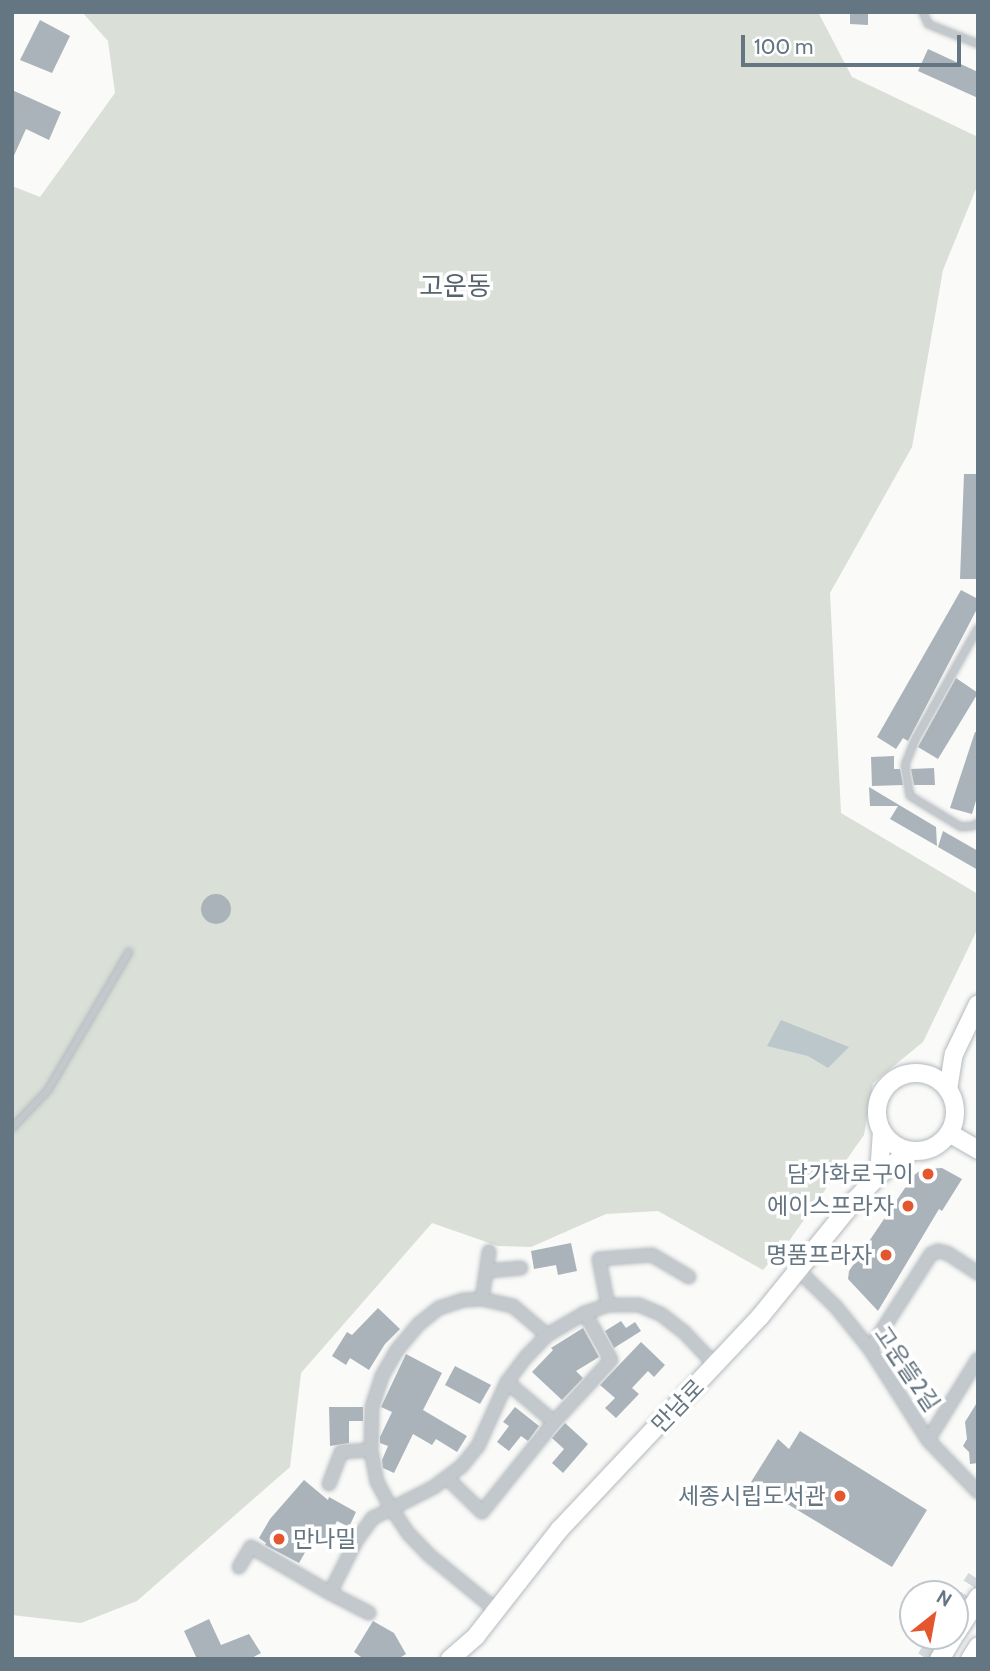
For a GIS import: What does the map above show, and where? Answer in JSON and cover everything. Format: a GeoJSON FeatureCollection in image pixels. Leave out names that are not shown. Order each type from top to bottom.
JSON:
{"type":"FeatureCollection","features":[{"type":"Feature","properties":{"kind":"main road"},"geometry":{"type":"LineString","coordinates":[[970,1659],[978,1646]]}},
{"type":"Feature","properties":{"kind":"street"},"geometry":{"type":"LineString","coordinates":[[882,1131],[899,1147],[910,1151],[932,1148],[949,1133],[955,1112],[948,1090],[954,1054],[978,1004]]}},
{"type":"Feature","properties":{"kind":"street"},"geometry":{"type":"LineString","coordinates":[[915,1074],[954,1054]]}},
{"type":"Feature","properties":{"kind":"street"},"geometry":{"type":"LineString","coordinates":[[879,1175],[882,1131],[878,1105],[882,1093],[902,1076],[915,1074],[928,1075],[948,1090]]}},
{"type":"Feature","properties":{"kind":"street"},"geometry":{"type":"LineString","coordinates":[[949,1133],[978,1150]]}},
{"type":"Feature","properties":{"kind":"street","name":"만남로"},"geometry":{"type":"LineString","coordinates":[[477,1636],[560,1529],[716,1366],[799,1271],[855,1200],[879,1175],[910,1151]]}},
{"type":"Feature","properties":{"kind":"street"},"geometry":{"type":"LineString","coordinates":[[870,1349],[931,1254],[938,1251],[947,1253],[978,1273]]}},
{"type":"Feature","properties":{"kind":"street"},"geometry":{"type":"LineString","coordinates":[[482,1299],[489,1252]]}},
{"type":"Feature","properties":{"kind":"street"},"geometry":{"type":"LineString","coordinates":[[608,1305],[599,1259],[652,1255],[689,1277]]}},
{"type":"Feature","properties":{"kind":"street"},"geometry":{"type":"LineString","coordinates":[[487,1271],[521,1268]]}},
{"type":"Feature","properties":{"kind":"street","name":"고운뜰2길"},"geometry":{"type":"LineString","coordinates":[[799,1271],[836,1307],[870,1349],[928,1440],[978,1492]]}},
{"type":"Feature","properties":{"kind":"street"},"geometry":{"type":"LineString","coordinates":[[496,1610],[430,1556],[408,1533],[391,1508],[377,1482],[371,1450],[372,1407],[382,1376],[397,1350],[419,1324],[439,1308],[463,1300],[482,1299],[513,1306],[547,1335]]}},
{"type":"Feature","properties":{"kind":"street"},"geometry":{"type":"LineString","coordinates":[[330,1593],[356,1541],[373,1518],[447,1478],[478,1446],[507,1382],[547,1335],[585,1313],[608,1305],[639,1306],[662,1315],[716,1366]]}},
{"type":"Feature","properties":{"kind":"street"},"geometry":{"type":"LineString","coordinates":[[447,1478],[482,1512],[554,1422],[611,1360],[585,1313]]}},
{"type":"Feature","properties":{"kind":"street"},"geometry":{"type":"LineString","coordinates":[[928,1440],[978,1359]]}},
{"type":"Feature","properties":{"kind":"street"},"geometry":{"type":"LineString","coordinates":[[507,1382],[554,1422]]}},
{"type":"Feature","properties":{"kind":"street"},"geometry":{"type":"LineString","coordinates":[[329,1484],[341,1452],[371,1450]]}},
{"type":"Feature","properties":{"kind":"street"},"geometry":{"type":"LineString","coordinates":[[239,1567],[251,1547],[369,1613]]}},
{"type":"Feature","properties":{"kind":"street"},"geometry":{"type":"LineString","coordinates":[[450,1659],[477,1636]]}},
{"type":"Feature","properties":{"kind":"street"},"geometry":{"type":"LineString","coordinates":[[473,1659],[477,1636]]}},
{"type":"Feature","properties":{"kind":"lane"},"geometry":{"type":"LineString","coordinates":[[923,12],[928,24],[978,44]]}},
{"type":"Feature","properties":{"kind":"lane"},"geometry":{"type":"LineString","coordinates":[[978,628],[915,740],[905,765],[910,796],[961,827],[973,826],[978,822]]}},
{"type":"Feature","properties":{"kind":"lane"},"geometry":{"type":"LineString","coordinates":[[12,1128],[48,1090],[130,952]]}},
{"type":"Feature","properties":{"kind":"shaded area"},"geometry":{"type":"Polygon","coordinates":[[[82,12],[818,12],[852,77],[978,137],[978,184],[943,270],[912,447],[830,593],[841,813],[978,894],[978,928],[923,1042],[873,1083],[864,1135],[777,1258],[774,1257],[763,1270],[658,1211],[606,1214],[531,1247],[498,1246],[432,1223],[301,1373],[290,1467],[137,1601],[81,1623],[12,1615],[12,186],[40,197],[115,93],[108,41],[82,12]]]}},
{"type":"Feature","properties":{"kind":"shaded area"},"geometry":{"type":"Polygon","coordinates":[[[781,1020],[849,1047],[828,1068],[808,1056],[767,1046],[781,1020]]]}},
{"type":"Feature","properties":{"kind":"building"},"geometry":{"type":"Polygon","coordinates":[[[850,12],[868,12],[868,25],[850,24],[850,12]]]}},
{"type":"Feature","properties":{"kind":"building"},"geometry":{"type":"Polygon","coordinates":[[[40,20],[70,36],[52,73],[20,60],[40,20]]]}},
{"type":"Feature","properties":{"kind":"building"},"geometry":{"type":"Polygon","coordinates":[[[928,49],[978,72],[978,98],[918,71],[928,49]]]}},
{"type":"Feature","properties":{"kind":"building"},"geometry":{"type":"Polygon","coordinates":[[[12,90],[61,112],[49,140],[26,129],[12,160],[12,90]]]}},
{"type":"Feature","properties":{"kind":"building"},"geometry":{"type":"Polygon","coordinates":[[[964,474],[978,474],[978,579],[960,579],[964,474]]]}},
{"type":"Feature","properties":{"kind":"building"},"geometry":{"type":"Polygon","coordinates":[[[961,590],[978,599],[978,607],[908,741],[903,738],[896,749],[877,737],[961,590]]]}},
{"type":"Feature","properties":{"kind":"building"},"geometry":{"type":"Polygon","coordinates":[[[956,678],[978,693],[938,759],[918,747],[956,678]]]}},
{"type":"Feature","properties":{"kind":"building"},"geometry":{"type":"Polygon","coordinates":[[[975,732],[978,733],[978,794],[972,814],[950,808],[975,732]]]}},
{"type":"Feature","properties":{"kind":"building"},"geometry":{"type":"Polygon","coordinates":[[[894,756],[894,769],[900,769],[903,785],[872,786],[871,757],[894,756]]]}},
{"type":"Feature","properties":{"kind":"building"},"geometry":{"type":"Polygon","coordinates":[[[934,768],[935,785],[914,785],[911,769],[934,768]]]}},
{"type":"Feature","properties":{"kind":"building"},"geometry":{"type":"Polygon","coordinates":[[[869,787],[936,827],[937,846],[890,819],[898,806],[870,806],[869,787]]]}},
{"type":"Feature","properties":{"kind":"building"},"geometry":{"type":"Polygon","coordinates":[[[943,831],[978,851],[978,870],[938,847],[943,831]]]}},
{"type":"Feature","properties":{"kind":"building"},"geometry":{"type":"Polygon","coordinates":[[[216,894],[227,898],[231,909],[227,920],[216,924],[205,920],[201,909],[205,898],[216,894]]]}},
{"type":"Feature","properties":{"kind":"building"},"geometry":{"type":"Polygon","coordinates":[[[942,1168],[962,1179],[942,1211],[939,1209],[878,1311],[848,1279],[849,1271],[913,1176],[922,1169],[942,1168]]]}},
{"type":"Feature","properties":{"kind":"building"},"geometry":{"type":"Polygon","coordinates":[[[571,1243],[577,1271],[558,1275],[556,1265],[534,1269],[531,1251],[571,1243]]]}},
{"type":"Feature","properties":{"kind":"building"},"geometry":{"type":"Polygon","coordinates":[[[378,1308],[400,1329],[385,1344],[369,1370],[350,1358],[346,1365],[332,1356],[347,1332],[352,1335],[378,1308]]]}},
{"type":"Feature","properties":{"kind":"building"},"geometry":{"type":"Polygon","coordinates":[[[621,1321],[626,1328],[635,1322],[641,1331],[614,1348],[605,1331],[621,1321]]]}},
{"type":"Feature","properties":{"kind":"building"},"geometry":{"type":"Polygon","coordinates":[[[583,1328],[599,1357],[576,1371],[583,1378],[562,1400],[532,1372],[553,1350],[551,1348],[583,1328]]]}},
{"type":"Feature","properties":{"kind":"building"},"geometry":{"type":"Polygon","coordinates":[[[641,1342],[665,1365],[654,1377],[648,1371],[632,1388],[639,1394],[616,1418],[605,1408],[615,1398],[600,1385],[641,1342]]]}},
{"type":"Feature","properties":{"kind":"building"},"geometry":{"type":"Polygon","coordinates":[[[406,1354],[442,1373],[423,1410],[467,1436],[457,1452],[436,1439],[432,1445],[413,1434],[394,1473],[383,1468],[382,1460],[388,1446],[380,1443],[380,1437],[392,1412],[381,1407],[406,1354]]]}},
{"type":"Feature","properties":{"kind":"building"},"geometry":{"type":"Polygon","coordinates":[[[455,1366],[491,1385],[480,1404],[445,1385],[455,1366]]]}},
{"type":"Feature","properties":{"kind":"building"},"geometry":{"type":"Polygon","coordinates":[[[978,1401],[978,1463],[970,1464],[969,1452],[963,1446],[967,1439],[965,1422],[978,1401]]]}},
{"type":"Feature","properties":{"kind":"building"},"geometry":{"type":"Polygon","coordinates":[[[329,1407],[363,1407],[363,1421],[349,1421],[349,1443],[330,1446],[329,1407]]]}},
{"type":"Feature","properties":{"kind":"building"},"geometry":{"type":"Polygon","coordinates":[[[515,1407],[539,1426],[528,1441],[521,1436],[509,1451],[497,1442],[509,1426],[503,1422],[515,1407]]]}},
{"type":"Feature","properties":{"kind":"building"},"geometry":{"type":"Polygon","coordinates":[[[565,1423],[588,1444],[563,1473],[552,1463],[564,1449],[552,1438],[565,1423]]]}},
{"type":"Feature","properties":{"kind":"building","name":"세종시립도서관"},"geometry":{"type":"Polygon","coordinates":[[[800,1431],[927,1510],[892,1567],[751,1482],[778,1439],[789,1449],[800,1431]]]}},
{"type":"Feature","properties":{"kind":"building"},"geometry":{"type":"Polygon","coordinates":[[[304,1480],[328,1500],[329,1497],[356,1512],[349,1527],[337,1521],[327,1541],[315,1535],[299,1563],[265,1545],[259,1538],[270,1519],[304,1480]]]}},
{"type":"Feature","properties":{"kind":"building"},"geometry":{"type":"Polygon","coordinates":[[[209,1619],[221,1645],[249,1634],[261,1653],[250,1659],[197,1659],[184,1631],[209,1619]]]}},
{"type":"Feature","properties":{"kind":"building"},"geometry":{"type":"Polygon","coordinates":[[[373,1621],[394,1633],[406,1654],[398,1659],[364,1659],[354,1652],[373,1621]]]}},
{"type":"Feature","properties":{"kind":"tunnel"},"geometry":{"type":"LineString","coordinates":[[969,1593],[978,1579]]}},
{"type":"Feature","properties":{"kind":"tunnel"},"geometry":{"type":"LineString","coordinates":[[928,1659],[933,1650]]}},
{"type":"Feature","properties":{"kind":"place","name":"담가화로구이"},"geometry":{"type":"Point","coordinates":[928,1174]}},
{"type":"Feature","properties":{"kind":"place","name":"에이스프라자"},"geometry":{"type":"Point","coordinates":[908,1206]}},
{"type":"Feature","properties":{"kind":"place","name":"명품프라자"},"geometry":{"type":"Point","coordinates":[886,1255]}},
{"type":"Feature","properties":{"kind":"place","name":"세종시립도서관"},"geometry":{"type":"Point","coordinates":[840,1496]}},
{"type":"Feature","properties":{"kind":"place","name":"만나밀"},"geometry":{"type":"Point","coordinates":[279,1539]}},
{"type":"Feature","properties":{"kind":"district","name":"고운동"},"geometry":{"type":"Point","coordinates":[455,287]}}]}
